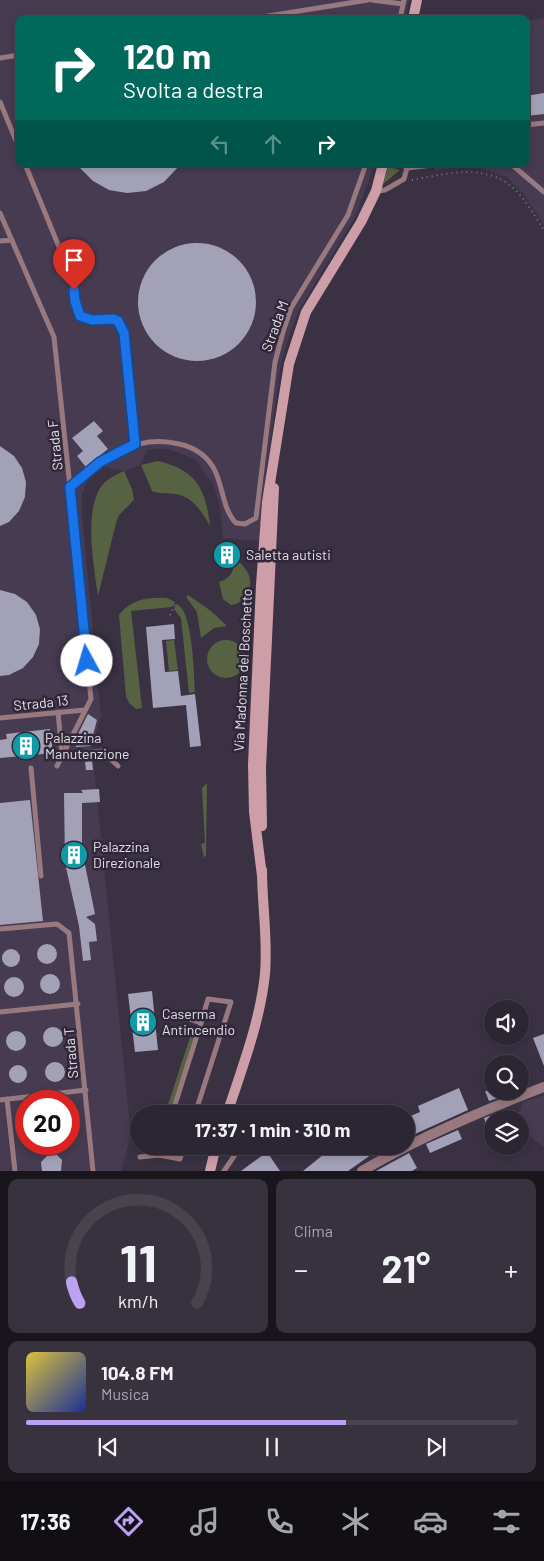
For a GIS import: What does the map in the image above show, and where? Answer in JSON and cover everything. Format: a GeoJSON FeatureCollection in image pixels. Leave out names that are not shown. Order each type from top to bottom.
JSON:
{"type":"FeatureCollection","features":[{"type":"Feature","properties":{"kind":"main road"},"geometry":{"type":"LineString","coordinates":[[414,15],[417,0]]}},
{"type":"Feature","properties":{"kind":"main road","name":"Via Madonna del Boschetto"},"geometry":{"type":"LineString","coordinates":[[232,1105],[250,1045],[263,991],[266,956],[262,876],[261,784],[275,509],[274,466],[289,364],[306,312],[360,222],[376,191],[382,167]]}},
{"type":"Feature","properties":{"kind":"main road"},"geometry":{"type":"LineString","coordinates":[[210,1171],[214,1155]]}},
{"type":"Feature","properties":{"kind":"street"},"geometry":{"type":"LineString","coordinates":[[362,1171],[391,1154],[484,1110],[544,1087]]}},
{"type":"Feature","properties":{"kind":"lane"},"geometry":{"type":"LineString","coordinates":[[274,15],[368,0]]}},
{"type":"Feature","properties":{"kind":"lane"},"geometry":{"type":"LineString","coordinates":[[372,0],[404,2],[401,15]]}},
{"type":"Feature","properties":{"kind":"lane"},"geometry":{"type":"LineString","coordinates":[[0,58],[15,56]]}},
{"type":"Feature","properties":{"kind":"lane"},"geometry":{"type":"LineString","coordinates":[[0,102],[15,138]]}},
{"type":"Feature","properties":{"kind":"lane"},"geometry":{"type":"LineString","coordinates":[[530,125],[544,123]]}},
{"type":"Feature","properties":{"kind":"lane"},"geometry":{"type":"LineString","coordinates":[[26,167],[73,281],[75,301],[80,316],[92,320],[113,319],[122,326],[124,333],[135,444],[100,462],[70,487]]}},
{"type":"Feature","properties":{"kind":"lane","name":"Strada M"},"geometry":{"type":"LineString","coordinates":[[135,444],[149,441],[168,441],[201,453],[213,467],[233,520],[240,524],[250,522],[256,518],[275,362],[283,332],[292,308],[348,215],[365,167]]}},
{"type":"Feature","properties":{"kind":"lane"},"geometry":{"type":"LineString","coordinates":[[376,191],[385,190],[404,179],[408,168],[416,167]]}},
{"type":"Feature","properties":{"kind":"lane"},"geometry":{"type":"LineString","coordinates":[[515,167],[544,192]]}},
{"type":"Feature","properties":{"kind":"lane","name":"Strada F"},"geometry":{"type":"LineString","coordinates":[[0,213],[54,337],[70,487],[91,699],[57,766]]}},
{"type":"Feature","properties":{"kind":"lane"},"geometry":{"type":"LineString","coordinates":[[0,242],[12,240]]}},
{"type":"Feature","properties":{"kind":"lane","name":"Strada 13"},"geometry":{"type":"LineString","coordinates":[[0,718],[85,710]]}},
{"type":"Feature","properties":{"kind":"lane"},"geometry":{"type":"LineString","coordinates":[[58,712],[62,755],[102,751],[118,766]]}},
{"type":"Feature","properties":{"kind":"lane"},"geometry":{"type":"LineString","coordinates":[[30,768],[41,876]]}},
{"type":"Feature","properties":{"kind":"lane","name":"Strada T"},"geometry":{"type":"LineString","coordinates":[[0,929],[57,924],[69,933],[78,1004],[93,1171]]}},
{"type":"Feature","properties":{"kind":"lane"},"geometry":{"type":"LineString","coordinates":[[175,1105],[208,1000],[231,1002],[198,1105]]}},
{"type":"Feature","properties":{"kind":"lane"},"geometry":{"type":"LineString","coordinates":[[0,1012],[78,1004]]}},
{"type":"Feature","properties":{"kind":"lane"},"geometry":{"type":"LineString","coordinates":[[184,1017],[201,1023]]}},
{"type":"Feature","properties":{"kind":"lane"},"geometry":{"type":"LineString","coordinates":[[0,1100],[86,1090]]}},
{"type":"Feature","properties":{"kind":"lane"},"geometry":{"type":"LineString","coordinates":[[7,1099],[15,1171]]}},
{"type":"Feature","properties":{"kind":"lane"},"geometry":{"type":"LineString","coordinates":[[140,1156],[180,1159],[181,1155]]}},
{"type":"Feature","properties":{"kind":"lane"},"geometry":{"type":"LineString","coordinates":[[224,1171],[235,1155]]}},
{"type":"Feature","properties":{"kind":"path"},"geometry":{"type":"LineString","coordinates":[[404,179],[412,180],[451,172],[479,172],[504,180],[520,194],[544,230]]}},
{"type":"Feature","properties":{"kind":"path"},"geometry":{"type":"LineString","coordinates":[[170,615],[176,602]]}},
{"type":"Feature","properties":{"kind":"shaded area"},"geometry":{"type":"Polygon","coordinates":[[[0,0],[409,0],[406,15],[15,15],[15,167],[374,167],[355,217],[299,310],[290,333],[281,363],[267,465],[260,541],[223,538],[220,507],[214,486],[195,459],[169,449],[147,449],[141,465],[124,471],[103,467],[88,479],[82,494],[82,514],[101,716],[92,749],[130,1139],[121,1171],[0,1171],[0,0]]]}},
{"type":"Feature","properties":{"kind":"shaded area"},"geometry":{"type":"Polygon","coordinates":[[[544,18],[544,225],[523,193],[507,177],[480,168],[451,168],[435,171],[434,167],[530,167],[530,20],[544,18]]]}},
{"type":"Feature","properties":{"kind":"shaded area"},"geometry":{"type":"Polygon","coordinates":[[[544,1095],[544,1147],[529,1136],[529,1110],[520,1110],[522,1102],[544,1095]]]}},
{"type":"Feature","properties":{"kind":"green space"},"geometry":{"type":"Polygon","coordinates":[[[388,167],[400,170],[383,184],[388,167]]]}},
{"type":"Feature","properties":{"kind":"green space"},"geometry":{"type":"Polygon","coordinates":[[[158,461],[182,470],[197,483],[206,502],[210,526],[200,511],[187,498],[176,494],[152,491],[141,465],[158,461]]]}},
{"type":"Feature","properties":{"kind":"green space"},"geometry":{"type":"Polygon","coordinates":[[[124,471],[132,489],[134,500],[119,515],[116,523],[98,596],[91,529],[94,503],[103,485],[112,477],[124,471]]]}},
{"type":"Feature","properties":{"kind":"green space"},"geometry":{"type":"Polygon","coordinates":[[[235,553],[249,575],[250,587],[242,601],[231,605],[223,599],[219,582],[228,577],[233,571],[235,553]]]}},
{"type":"Feature","properties":{"kind":"green space"},"geometry":{"type":"Polygon","coordinates":[[[188,595],[211,611],[227,626],[214,628],[201,638],[197,612],[186,597],[188,595]]]}},
{"type":"Feature","properties":{"kind":"green space"},"geometry":{"type":"Polygon","coordinates":[[[153,598],[167,598],[175,602],[172,607],[131,611],[142,708],[136,709],[129,703],[126,696],[119,615],[134,602],[153,598]]]}},
{"type":"Feature","properties":{"kind":"green space"},"geometry":{"type":"Polygon","coordinates":[[[176,604],[182,608],[189,629],[192,644],[195,692],[189,693],[181,618],[174,609],[176,604]]]}},
{"type":"Feature","properties":{"kind":"green space"},"geometry":{"type":"Polygon","coordinates":[[[174,640],[178,670],[169,671],[166,641],[174,640]]]}},
{"type":"Feature","properties":{"kind":"green space"},"geometry":{"type":"Polygon","coordinates":[[[226,640],[240,645],[245,659],[240,673],[226,678],[212,673],[207,659],[212,645],[226,640]]]}},
{"type":"Feature","properties":{"kind":"green space"},"geometry":{"type":"Polygon","coordinates":[[[207,783],[206,856],[204,857],[201,844],[205,843],[202,788],[207,783]]]}},
{"type":"Feature","properties":{"kind":"green space"},"geometry":{"type":"Polygon","coordinates":[[[192,1031],[196,1032],[173,1105],[168,1105],[192,1031]]]}},
{"type":"Feature","properties":{"kind":"building"},"geometry":{"type":"Polygon","coordinates":[[[544,93],[544,114],[530,116],[530,95],[544,93]]]}},
{"type":"Feature","properties":{"kind":"building"},"geometry":{"type":"Polygon","coordinates":[[[79,167],[178,167],[164,182],[146,191],[127,193],[109,190],[93,181],[79,167]]]}},
{"type":"Feature","properties":{"kind":"building"},"geometry":{"type":"Polygon","coordinates":[[[197,243],[208,244],[230,253],[246,269],[255,291],[255,313],[246,335],[230,351],[208,360],[197,361],[186,360],[164,351],[148,335],[139,313],[138,302],[139,291],[148,269],[164,253],[186,244],[197,243]]]}},
{"type":"Feature","properties":{"kind":"building"},"geometry":{"type":"Polygon","coordinates":[[[94,421],[103,431],[97,436],[108,449],[86,467],[77,456],[83,451],[72,438],[94,421]]]}},
{"type":"Feature","properties":{"kind":"building"},"geometry":{"type":"Polygon","coordinates":[[[0,446],[14,456],[22,468],[26,482],[25,497],[19,511],[9,522],[0,526],[0,446]]]}},
{"type":"Feature","properties":{"kind":"building","name":"Saletta autisti"},"geometry":{"type":"Polygon","coordinates":[[[231,545],[233,563],[223,564],[220,547],[231,545]]]}},
{"type":"Feature","properties":{"kind":"building"},"geometry":{"type":"Polygon","coordinates":[[[0,590],[15,594],[27,602],[36,615],[40,629],[39,644],[33,657],[23,668],[9,675],[0,676],[0,590]]]}},
{"type":"Feature","properties":{"kind":"building"},"geometry":{"type":"Polygon","coordinates":[[[174,624],[175,639],[162,640],[165,672],[178,671],[181,696],[195,694],[201,746],[190,747],[186,705],[153,708],[146,627],[174,624]]]}},
{"type":"Feature","properties":{"kind":"building"},"geometry":{"type":"Polygon","coordinates":[[[88,714],[97,720],[90,746],[76,747],[75,740],[88,714]]]}},
{"type":"Feature","properties":{"kind":"building","name":"Palazzina Manutenzione"},"geometry":{"type":"Polygon","coordinates":[[[50,729],[53,753],[0,758],[0,740],[7,739],[6,734],[50,729]]]}},
{"type":"Feature","properties":{"kind":"building"},"geometry":{"type":"Polygon","coordinates":[[[92,761],[93,770],[86,770],[85,762],[92,761]]]}},
{"type":"Feature","properties":{"kind":"building","name":"Palazzina Direzionale"},"geometry":{"type":"Polygon","coordinates":[[[99,789],[100,802],[82,803],[82,850],[95,914],[86,917],[95,924],[97,941],[89,942],[91,960],[83,961],[79,926],[65,863],[64,793],[83,793],[81,790],[99,789]]]}},
{"type":"Feature","properties":{"kind":"building"},"geometry":{"type":"Polygon","coordinates":[[[30,800],[43,921],[0,925],[0,803],[30,800]]]}},
{"type":"Feature","properties":{"kind":"building"},"geometry":{"type":"Polygon","coordinates":[[[47,944],[54,947],[57,954],[54,961],[47,964],[40,961],[37,954],[40,947],[47,944]]]}},
{"type":"Feature","properties":{"kind":"building"},"geometry":{"type":"Polygon","coordinates":[[[7,949],[15,949],[20,954],[18,965],[7,967],[2,962],[2,954],[7,949]]]}},
{"type":"Feature","properties":{"kind":"building"},"geometry":{"type":"Polygon","coordinates":[[[50,974],[57,977],[60,984],[57,991],[50,994],[43,991],[40,984],[43,977],[50,974]]]}},
{"type":"Feature","properties":{"kind":"building"},"geometry":{"type":"Polygon","coordinates":[[[14,977],[21,980],[24,987],[21,994],[14,997],[7,994],[4,987],[7,980],[14,977]]]}},
{"type":"Feature","properties":{"kind":"building","name":"Caserma Antincendio"},"geometry":{"type":"Polygon","coordinates":[[[152,991],[158,1050],[135,1052],[128,994],[152,991]]]}},
{"type":"Feature","properties":{"kind":"building"},"geometry":{"type":"Polygon","coordinates":[[[53,1027],[60,1030],[63,1037],[60,1044],[53,1047],[46,1044],[43,1037],[46,1030],[53,1027]]]}},
{"type":"Feature","properties":{"kind":"building"},"geometry":{"type":"Polygon","coordinates":[[[16,1031],[23,1034],[26,1041],[23,1048],[16,1051],[9,1048],[6,1041],[9,1034],[16,1031]]]}},
{"type":"Feature","properties":{"kind":"building"},"geometry":{"type":"Polygon","coordinates":[[[544,1034],[544,1066],[533,1038],[544,1034]]]}},
{"type":"Feature","properties":{"kind":"building"},"geometry":{"type":"Polygon","coordinates":[[[55,1062],[62,1065],[65,1072],[62,1079],[55,1082],[48,1079],[45,1072],[48,1065],[55,1062]]]}},
{"type":"Feature","properties":{"kind":"building"},"geometry":{"type":"Polygon","coordinates":[[[14,1065],[22,1065],[27,1070],[25,1081],[14,1083],[9,1078],[9,1070],[14,1065]]]}},
{"type":"Feature","properties":{"kind":"building"},"geometry":{"type":"Polygon","coordinates":[[[459,1088],[468,1110],[415,1134],[415,1114],[420,1112],[418,1106],[459,1088]]]}},
{"type":"Feature","properties":{"kind":"building"},"geometry":{"type":"Polygon","coordinates":[[[458,1130],[462,1139],[430,1153],[426,1144],[458,1130]]]}},
{"type":"Feature","properties":{"kind":"building"},"geometry":{"type":"Polygon","coordinates":[[[48,1155],[57,1155],[62,1160],[61,1171],[42,1171],[41,1162],[48,1155]]]}},
{"type":"Feature","properties":{"kind":"building"},"geometry":{"type":"Polygon","coordinates":[[[263,1155],[269,1155],[280,1171],[241,1171],[263,1155]]]}},
{"type":"Feature","properties":{"kind":"building"},"geometry":{"type":"Polygon","coordinates":[[[323,1155],[371,1155],[348,1171],[303,1171],[323,1155]]]}},
{"type":"Feature","properties":{"kind":"building"},"geometry":{"type":"Polygon","coordinates":[[[405,1155],[410,1155],[417,1168],[412,1171],[376,1171],[405,1155]]]}},
{"type":"Feature","properties":{"kind":"place","name":"Saletta autisti"},"geometry":{"type":"Point","coordinates":[227,555]}},
{"type":"Feature","properties":{"kind":"place","name":"Palazzina Manutenzione"},"geometry":{"type":"Point","coordinates":[26,746]}},
{"type":"Feature","properties":{"kind":"place","name":"Palazzina Direzionale"},"geometry":{"type":"Point","coordinates":[74,855]}},
{"type":"Feature","properties":{"kind":"place","name":"Caserma Antincendio"},"geometry":{"type":"Point","coordinates":[143,1022]}},
{"type":"Feature","properties":{"kind":"route"},"geometry":{"type":"LineString","coordinates":[[74,290],[80,316],[92,320],[113,319],[122,326],[135,444],[100,462],[70,487],[87,661]]}}]}
